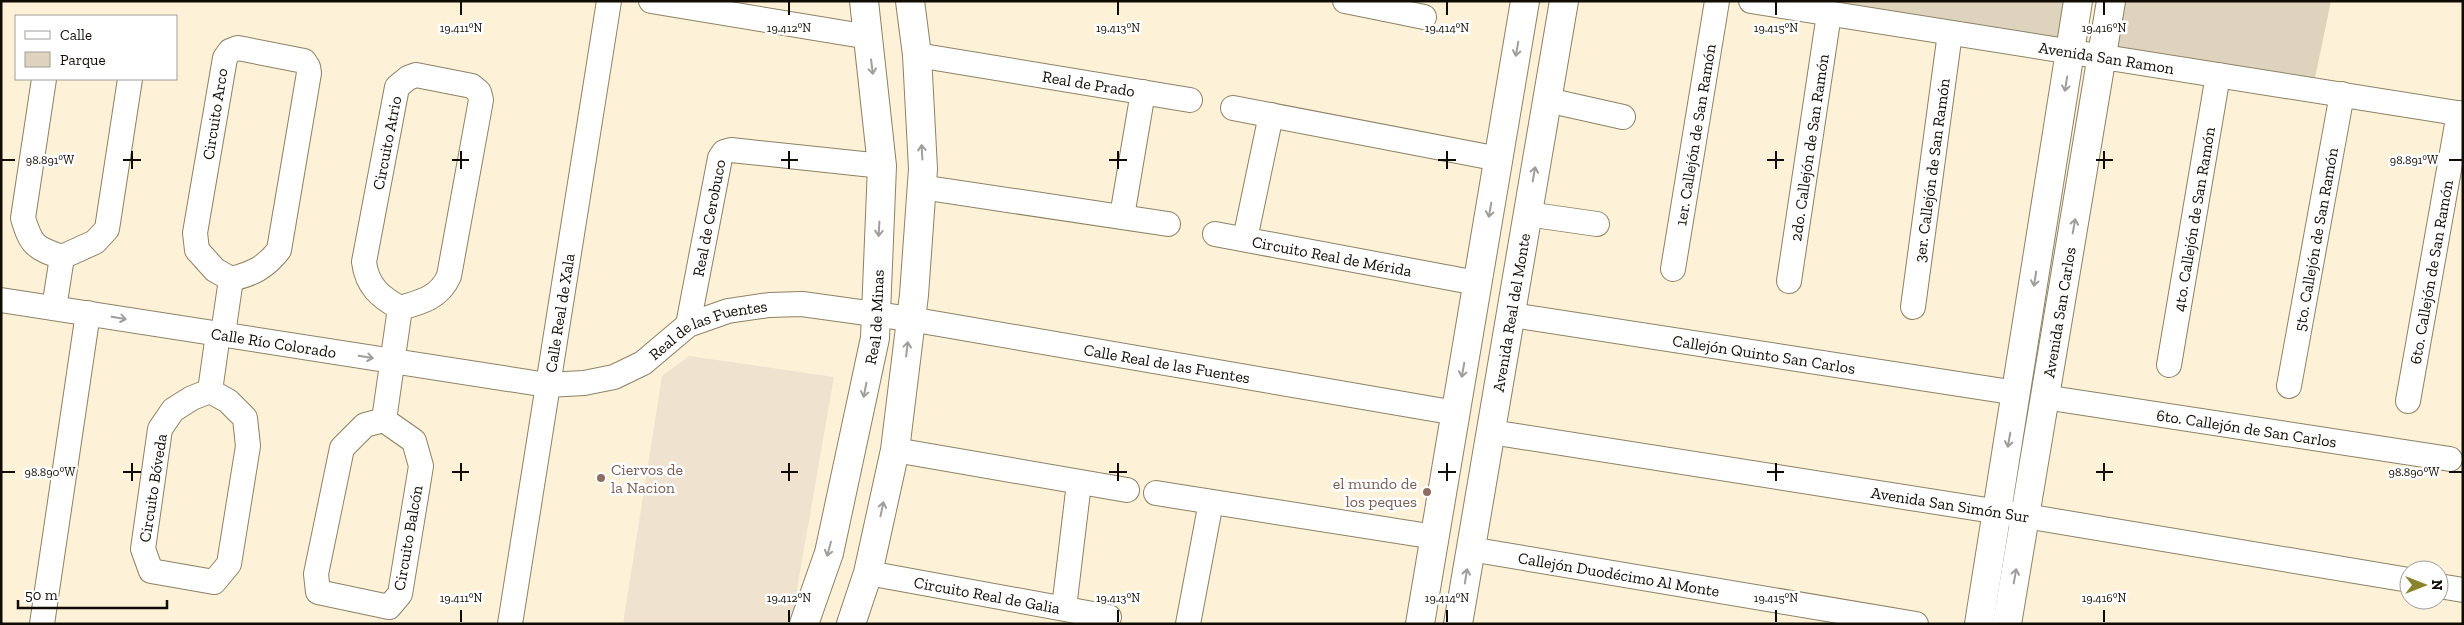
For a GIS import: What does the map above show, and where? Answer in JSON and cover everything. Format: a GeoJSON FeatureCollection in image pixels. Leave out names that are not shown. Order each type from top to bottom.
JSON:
{"type":"FeatureCollection","features":[{"type":"Feature","properties":{"kind":"street","name":"Calle Real de Xala"},"geometry":{"type":"LineString","coordinates":[[510,624],[609,1]]}},
{"type":"Feature","properties":{"kind":"street"},"geometry":{"type":"LineString","coordinates":[[651,1],[869,37]]}},
{"type":"Feature","properties":{"kind":"street","name":"Real de Minas"},"geometry":{"type":"LineString","coordinates":[[804,624],[828,553],[864,399],[875,338],[882,166],[864,1]]}},
{"type":"Feature","properties":{"kind":"street"},"geometry":{"type":"LineString","coordinates":[[851,624],[868,574],[895,450],[914,295],[923,169],[917,55],[910,1]]}},
{"type":"Feature","properties":{"kind":"street"},"geometry":{"type":"LineString","coordinates":[[1345,1],[1386,5],[1424,17]]}},
{"type":"Feature","properties":{"kind":"street"},"geometry":{"type":"LineString","coordinates":[[1420,624],[1525,1]]}},
{"type":"Feature","properties":{"kind":"street","name":"Avenida Real del Monte"},"geometry":{"type":"LineString","coordinates":[[1458,624],[1564,1]]}},
{"type":"Feature","properties":{"kind":"street","name":"1er. Callejón de San Ramón"},"geometry":{"type":"LineString","coordinates":[[1673,269],[1717,1]]}},
{"type":"Feature","properties":{"kind":"street","name":"Avenida San Ramon"},"geometry":{"type":"LineString","coordinates":[[1752,1],[2070,53],[2461,113]]}},
{"type":"Feature","properties":{"kind":"street","name":"Avenida San Carlos"},"geometry":{"type":"LineString","coordinates":[[1978,624],[2017,392],[2078,1]]}},
{"type":"Feature","properties":{"kind":"street","name":"Avenida San Carlos"},"geometry":{"type":"LineString","coordinates":[[2007,624],[2111,1]]}},
{"type":"Feature","properties":{"kind":"street","name":"2do. Callejón de San Ramón"},"geometry":{"type":"LineString","coordinates":[[1790,282],[1829,14]]}},
{"type":"Feature","properties":{"kind":"street","name":"3er. Callejón de San Ramón"},"geometry":{"type":"LineString","coordinates":[[1913,307],[1950,33]]}},
{"type":"Feature","properties":{"kind":"street","name":"Circuito Arco"},"geometry":{"type":"LineString","coordinates":[[238,48],[304,61],[309,73],[278,250],[268,263],[252,274],[231,279],[215,270],[197,250],[195,234],[225,58],[230,51],[238,48]]}},
{"type":"Feature","properties":{"kind":"street","name":"Real de Prado"},"geometry":{"type":"LineString","coordinates":[[917,55],[1143,92],[1122,216]]}},
{"type":"Feature","properties":{"kind":"street","name":"Circuito Atrio"},"geometry":{"type":"LineString","coordinates":[[416,75],[472,86],[479,92],[481,100],[449,276],[444,287],[430,298],[400,308],[385,300],[373,289],[366,276],[364,262],[397,87],[408,78],[416,75]]}},
{"type":"Feature","properties":{"kind":"street","name":"4to. Callejón de San Ramón"},"geometry":{"type":"LineString","coordinates":[[2170,365],[2218,75]]}},
{"type":"Feature","properties":{"kind":"street"},"geometry":{"type":"LineString","coordinates":[[44,80],[23,218],[29,240],[45,251],[62,256],[95,242],[107,229],[130,80]]}},
{"type":"Feature","properties":{"kind":"street"},"geometry":{"type":"LineString","coordinates":[[1143,92],[1190,100]]}},
{"type":"Feature","properties":{"kind":"street","name":"5to. Callejón de San Ramón"},"geometry":{"type":"LineString","coordinates":[[2289,386],[2342,94]]}},
{"type":"Feature","properties":{"kind":"street"},"geometry":{"type":"LineString","coordinates":[[1547,100],[1623,117]]}},
{"type":"Feature","properties":{"kind":"street"},"geometry":{"type":"LineString","coordinates":[[1233,108],[1498,159]]}},
{"type":"Feature","properties":{"kind":"street","name":"6to. Callejón de San Ramón"},"geometry":{"type":"LineString","coordinates":[[2408,401],[2461,113]]}},
{"type":"Feature","properties":{"kind":"street","name":"Circuito Real de Mérida"},"geometry":{"type":"LineString","coordinates":[[1271,115],[1245,239],[1478,283]]}},
{"type":"Feature","properties":{"kind":"street","name":"Real de Cerobuco"},"geometry":{"type":"LineString","coordinates":[[688,325],[720,158],[724,152],[730,150],[882,166]]}},
{"type":"Feature","properties":{"kind":"street"},"geometry":{"type":"LineString","coordinates":[[921,187],[1168,224]]}},
{"type":"Feature","properties":{"kind":"street"},"geometry":{"type":"LineString","coordinates":[[1528,214],[1598,224]]}},
{"type":"Feature","properties":{"kind":"street"},"geometry":{"type":"LineString","coordinates":[[1216,234],[1245,239]]}},
{"type":"Feature","properties":{"kind":"street"},"geometry":{"type":"LineString","coordinates":[[54,308],[62,256]]}},
{"type":"Feature","properties":{"kind":"street"},"geometry":{"type":"LineString","coordinates":[[210,391],[231,279]]}},
{"type":"Feature","properties":{"kind":"street","name":"Calle Río Colorado"},"geometry":{"type":"LineString","coordinates":[[1,300],[547,385]]}},
{"type":"Feature","properties":{"kind":"street","name":"Real de las Fuentes"},"geometry":{"type":"LineString","coordinates":[[547,385],[614,377],[643,363],[688,325],[728,311],[769,305],[802,304],[876,316]]}},
{"type":"Feature","properties":{"kind":"street"},"geometry":{"type":"LineString","coordinates":[[384,420],[400,308]]}},
{"type":"Feature","properties":{"kind":"street"},"geometry":{"type":"LineString","coordinates":[[42,624],[88,313]]}},
{"type":"Feature","properties":{"kind":"street","name":"Callejón Quinto San Carlos"},"geometry":{"type":"LineString","coordinates":[[1512,315],[2017,392]]}},
{"type":"Feature","properties":{"kind":"street","name":"Calle Real de las Fuentes"},"geometry":{"type":"LineString","coordinates":[[876,316],[910,319],[1456,413]]}},
{"type":"Feature","properties":{"kind":"street","name":"Circuito Bóveda"},"geometry":{"type":"LineString","coordinates":[[210,391],[228,401],[245,418],[248,446],[229,564],[214,582],[151,571],[143,549],[160,429],[173,410],[192,398],[210,391]]}},
{"type":"Feature","properties":{"kind":"street","name":"6to. Callejón de San Carlos"},"geometry":{"type":"LineString","coordinates":[[2044,397],[2450,459]]}},
{"type":"Feature","properties":{"kind":"street","name":"Circuito Balcón"},"geometry":{"type":"LineString","coordinates":[[384,420],[414,441],[421,466],[400,594],[389,608],[318,592],[316,574],[342,448],[365,425],[384,420]]}},
{"type":"Feature","properties":{"kind":"street","name":"Avenida San Simón Sur"},"geometry":{"type":"LineString","coordinates":[[1491,432],[2025,516],[2399,578]]}},
{"type":"Feature","properties":{"kind":"street"},"geometry":{"type":"LineString","coordinates":[[895,450],[1127,490]]}},
{"type":"Feature","properties":{"kind":"street","name":"Circuito Real de Galia"},"geometry":{"type":"LineString","coordinates":[[868,574],[1064,608],[1079,483]]}},
{"type":"Feature","properties":{"kind":"street"},"geometry":{"type":"LineString","coordinates":[[1156,493],[1435,537]]}},
{"type":"Feature","properties":{"kind":"street"},"geometry":{"type":"LineString","coordinates":[[1188,624],[1210,502]]}},
{"type":"Feature","properties":{"kind":"street","name":"Callejón Duodécimo Al Monte"},"geometry":{"type":"LineString","coordinates":[[1470,549],[1916,624]]}},
{"type":"Feature","properties":{"kind":"street"},"geometry":{"type":"LineString","coordinates":[[2449,588],[2463,590]]}},
{"type":"Feature","properties":{"kind":"street"},"geometry":{"type":"LineString","coordinates":[[1064,608],[1109,617]]}},
{"type":"Feature","properties":{"kind":"shaded area"},"geometry":{"type":"Polygon","coordinates":[[[689,356],[834,377],[791,624],[623,624],[662,376],[689,356]]]}},
{"type":"Feature","properties":{"kind":"green space"},"geometry":{"type":"Polygon","coordinates":[[[1825,1],[2065,1],[2059,39],[1825,1]]]}},
{"type":"Feature","properties":{"kind":"green space"},"geometry":{"type":"Polygon","coordinates":[[[2122,1],[2331,1],[2315,78],[2115,47],[2122,1]]]}},
{"type":"Feature","properties":{"kind":"place","name":"Ciervos de la Nacion"},"geometry":{"type":"Point","coordinates":[601,478]}},
{"type":"Feature","properties":{"kind":"place","name":"el mundo de los peques"},"geometry":{"type":"Point","coordinates":[1427,492]}}]}
